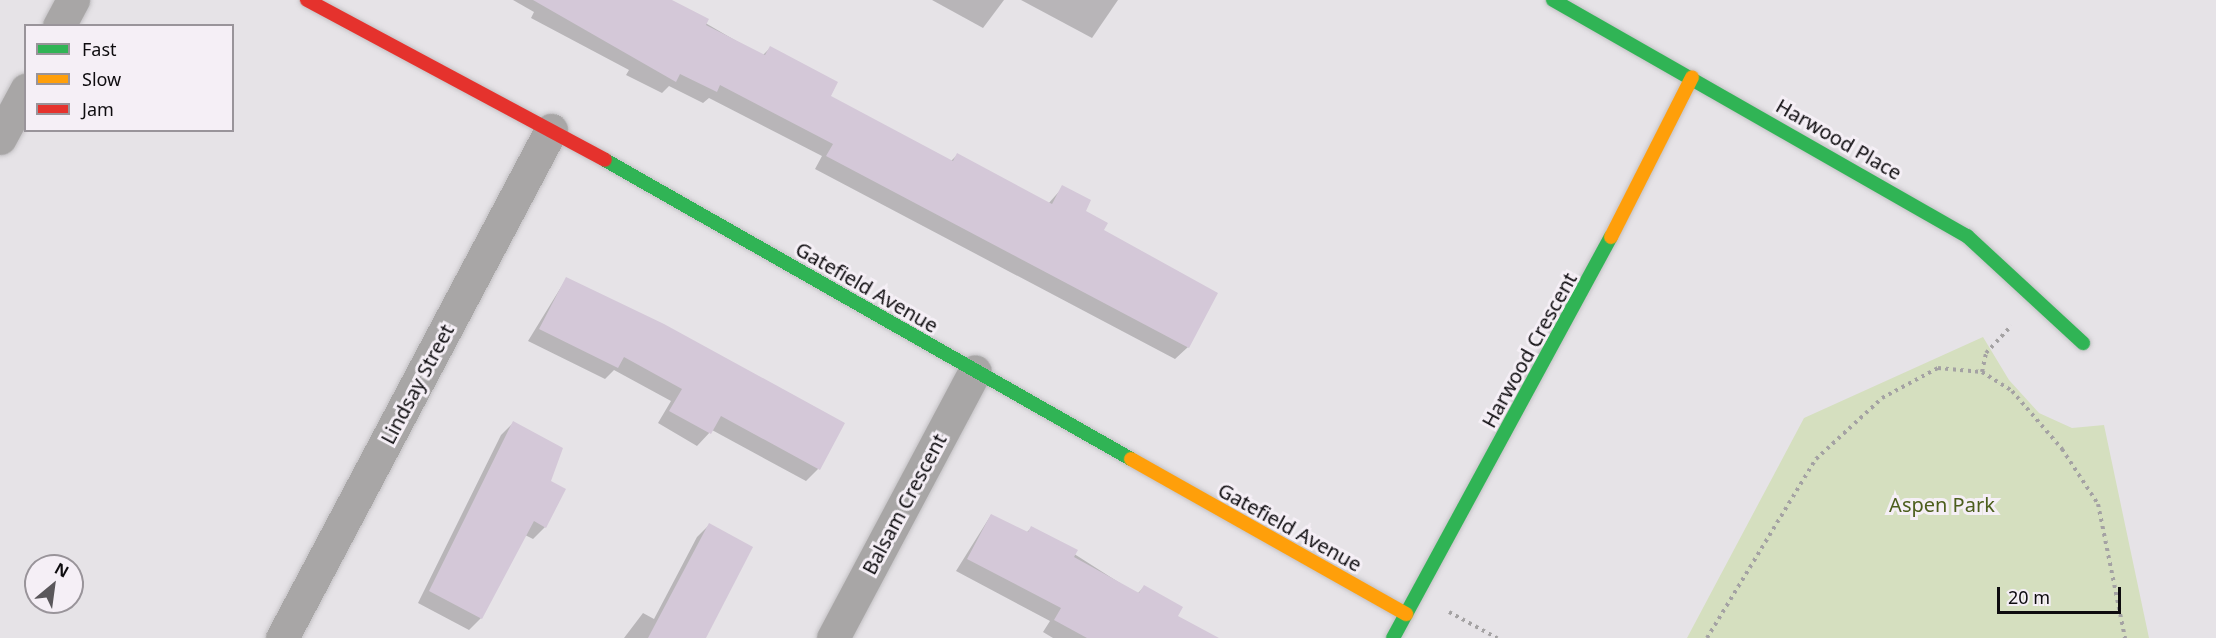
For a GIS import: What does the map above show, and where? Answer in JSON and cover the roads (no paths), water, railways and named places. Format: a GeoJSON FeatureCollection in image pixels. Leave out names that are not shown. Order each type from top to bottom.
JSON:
{"type":"FeatureCollection","features":[{"type":"Feature","properties":{"kind":"street"},"geometry":{"type":"LineString","coordinates":[[60,24],[73,0]]}},
{"type":"Feature","properties":{"kind":"street","name":"Gatefield Avenue"},"geometry":{"type":"LineString","coordinates":[[307,0],[551,130],[1406,614]]}},
{"type":"Feature","properties":{"kind":"street","name":"Harwood Place"},"geometry":{"type":"LineString","coordinates":[[1553,0],[1692,77],[1967,236],[2083,343]]}},
{"type":"Feature","properties":{"kind":"street","name":"Harwood Crescent"},"geometry":{"type":"LineString","coordinates":[[1393,638],[1563,332],[1692,77]]}},
{"type":"Feature","properties":{"kind":"street"},"geometry":{"type":"LineString","coordinates":[[0,138],[24,94]]}},
{"type":"Feature","properties":{"kind":"street","name":"Lindsay Street"},"geometry":{"type":"LineString","coordinates":[[282,638],[551,130]]}},
{"type":"Feature","properties":{"kind":"street","name":"Balsam Crescent"},"geometry":{"type":"LineString","coordinates":[[833,638],[975,371]]}},
{"type":"Feature","properties":{"kind":"park label","name":"Aspen Park"},"geometry":{"type":"Point","coordinates":[1942,504]}}]}
